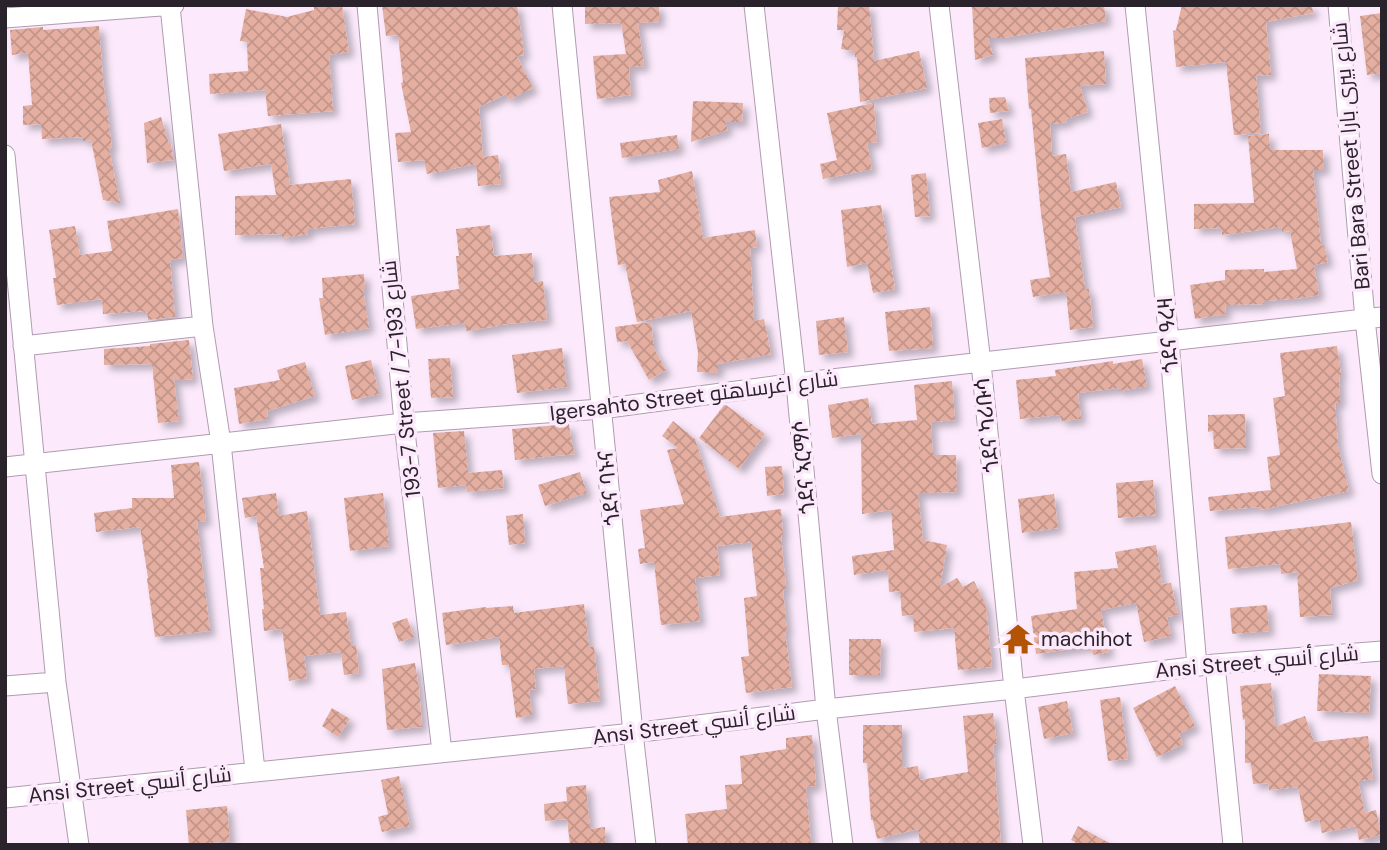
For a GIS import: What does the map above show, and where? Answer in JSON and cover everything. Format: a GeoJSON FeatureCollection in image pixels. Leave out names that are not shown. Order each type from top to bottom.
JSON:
{"type":"FeatureCollection","features":[{"type":"Feature","properties":{"kind":"street","name":"193-7 Street / شارع 193-7"},"geometry":{"type":"LineString","coordinates":[[367,5],[404,423],[442,752]]}},
{"type":"Feature","properties":{"kind":"street","name":"ጎደና ባኑና"},"geometry":{"type":"LineString","coordinates":[[562,5],[646,845]]}},
{"type":"Feature","properties":{"kind":"street","name":"ጎደና ኣርማሶ"},"geometry":{"type":"LineString","coordinates":[[754,5],[796,383],[826,709],[843,845]]}},
{"type":"Feature","properties":{"kind":"street","name":"ጎደና ካሪቡሳ"},"geometry":{"type":"LineString","coordinates":[[939,5],[981,363],[1014,689],[1038,842]]}},
{"type":"Feature","properties":{"kind":"street","name":"ጎደና ዓረዛ"},"geometry":{"type":"LineString","coordinates":[[1135,5],[1169,341],[1206,665],[1233,845]]}},
{"type":"Feature","properties":{"kind":"street","name":"Bari Bara Street شارع بيرى بارا"},"geometry":{"type":"LineString","coordinates":[[1338,5],[1373,318],[1382,474]]}},
{"type":"Feature","properties":{"kind":"street"},"geometry":{"type":"LineString","coordinates":[[5,18],[172,6],[202,326],[221,443],[255,771]]}},
{"type":"Feature","properties":{"kind":"street"},"geometry":{"type":"LineString","coordinates":[[5,155],[56,682],[79,845]]}},
{"type":"Feature","properties":{"kind":"street","name":"Igersahto Street شارع اغرساهتو"},"geometry":{"type":"LineString","coordinates":[[5,467],[404,423],[601,409],[796,383],[1373,318]]}},
{"type":"Feature","properties":{"kind":"street"},"geometry":{"type":"LineString","coordinates":[[23,346],[202,326]]}},
{"type":"Feature","properties":{"kind":"street","name":"Ansi Street شارع أنسي"},"geometry":{"type":"LineString","coordinates":[[5,798],[633,733],[1206,665],[1382,651]]}},
{"type":"Feature","properties":{"kind":"street"},"geometry":{"type":"LineString","coordinates":[[5,686],[56,682]]}},
{"type":"Feature","properties":{"kind":"building"},"geometry":{"type":"Polygon","coordinates":[[[314,5],[342,5],[349,52],[329,55],[333,111],[268,116],[265,90],[210,94],[209,74],[248,71],[247,42],[240,41],[246,9],[287,17],[314,10],[314,5]]]}},
{"type":"Feature","properties":{"kind":"building"},"geometry":{"type":"Polygon","coordinates":[[[382,5],[517,5],[524,55],[517,56],[533,88],[509,100],[506,94],[479,107],[483,157],[498,155],[501,184],[478,186],[476,164],[427,174],[424,160],[398,162],[395,133],[411,132],[401,83],[398,35],[386,36],[382,5]]]}},
{"type":"Feature","properties":{"kind":"building"},"geometry":{"type":"Polygon","coordinates":[[[659,5],[659,22],[638,23],[644,66],[629,67],[631,95],[597,99],[593,56],[626,54],[621,23],[585,24],[585,6],[659,5]]]}},
{"type":"Feature","properties":{"kind":"building"},"geometry":{"type":"Polygon","coordinates":[[[838,5],[869,5],[874,61],[919,51],[927,88],[860,102],[857,57],[854,51],[841,49],[844,30],[837,30],[838,5]]]}},
{"type":"Feature","properties":{"kind":"building"},"geometry":{"type":"Polygon","coordinates":[[[972,5],[1104,5],[1106,21],[1003,38],[988,38],[993,55],[975,60],[972,5]]]}},
{"type":"Feature","properties":{"kind":"building"},"geometry":{"type":"Polygon","coordinates":[[[1182,5],[1312,5],[1313,13],[1266,22],[1271,75],[1256,76],[1261,133],[1234,135],[1226,62],[1176,67],[1173,31],[1176,30],[1182,5]]]}},
{"type":"Feature","properties":{"kind":"building"},"geometry":{"type":"Polygon","coordinates":[[[1382,13],[1382,73],[1367,75],[1360,16],[1382,13]]]}},
{"type":"Feature","properties":{"kind":"building"},"geometry":{"type":"Polygon","coordinates":[[[99,26],[112,147],[109,148],[120,203],[103,200],[91,140],[83,141],[83,137],[42,139],[41,124],[23,125],[23,106],[32,105],[28,53],[12,55],[10,30],[99,26]]]}},
{"type":"Feature","properties":{"kind":"building"},"geometry":{"type":"Polygon","coordinates":[[[1104,51],[1106,84],[1080,86],[1088,112],[1066,119],[1067,122],[1050,124],[1052,156],[1066,154],[1071,192],[1116,182],[1121,207],[1075,217],[1085,289],[1089,289],[1093,327],[1070,330],[1066,292],[1033,297],[1030,280],[1050,277],[1025,58],[1104,51]]]}},
{"type":"Feature","properties":{"kind":"building"},"geometry":{"type":"Polygon","coordinates":[[[1005,97],[1009,111],[990,113],[989,98],[1005,97]]]}},
{"type":"Feature","properties":{"kind":"building"},"geometry":{"type":"Polygon","coordinates":[[[693,101],[743,103],[742,122],[725,122],[728,130],[691,142],[693,101]]]}},
{"type":"Feature","properties":{"kind":"building"},"geometry":{"type":"Polygon","coordinates":[[[874,103],[877,142],[867,143],[872,169],[823,179],[820,164],[837,160],[827,113],[874,103]]]}},
{"type":"Feature","properties":{"kind":"building"},"geometry":{"type":"Polygon","coordinates":[[[161,117],[171,144],[173,160],[147,163],[144,123],[161,117]]]}},
{"type":"Feature","properties":{"kind":"building"},"geometry":{"type":"Polygon","coordinates":[[[1002,119],[1006,143],[982,148],[978,123],[1002,119]]]}},
{"type":"Feature","properties":{"kind":"building"},"geometry":{"type":"Polygon","coordinates":[[[281,124],[290,185],[351,179],[355,224],[308,229],[308,234],[282,238],[281,234],[235,235],[235,196],[276,195],[271,164],[224,171],[218,134],[281,124]]]}},
{"type":"Feature","properties":{"kind":"building"},"geometry":{"type":"Polygon","coordinates":[[[1269,134],[1270,150],[1323,150],[1324,170],[1313,170],[1321,246],[1324,245],[1328,262],[1314,265],[1319,295],[1264,301],[1264,304],[1225,305],[1226,314],[1195,319],[1190,285],[1225,280],[1225,270],[1264,269],[1264,272],[1297,269],[1290,231],[1282,232],[1281,227],[1222,235],[1221,228],[1194,229],[1194,204],[1254,203],[1248,136],[1269,134]]]}},
{"type":"Feature","properties":{"kind":"building"},"geometry":{"type":"Polygon","coordinates":[[[677,135],[679,149],[622,158],[620,143],[677,135]]]}},
{"type":"Feature","properties":{"kind":"building"},"geometry":{"type":"Polygon","coordinates":[[[692,171],[703,238],[755,230],[757,247],[750,248],[754,321],[764,319],[771,354],[718,364],[718,373],[697,372],[698,352],[691,311],[637,322],[625,264],[618,265],[609,197],[660,192],[658,180],[692,171]]]}},
{"type":"Feature","properties":{"kind":"building"},"geometry":{"type":"Polygon","coordinates":[[[926,173],[930,216],[915,217],[911,175],[926,173]]]}},
{"type":"Feature","properties":{"kind":"building"},"geometry":{"type":"Polygon","coordinates":[[[881,205],[895,289],[873,293],[867,263],[847,267],[841,210],[881,205]]]}},
{"type":"Feature","properties":{"kind":"building"},"geometry":{"type":"Polygon","coordinates":[[[178,209],[183,258],[170,260],[175,317],[148,320],[147,312],[143,311],[103,314],[102,299],[57,305],[49,230],[75,226],[80,255],[112,251],[107,221],[178,209]]]}},
{"type":"Feature","properties":{"kind":"building"},"geometry":{"type":"Polygon","coordinates":[[[490,225],[494,256],[532,253],[534,282],[543,281],[547,320],[466,331],[465,323],[416,329],[411,296],[459,289],[456,229],[490,225]]]}},
{"type":"Feature","properties":{"kind":"building"},"geometry":{"type":"Polygon","coordinates":[[[364,274],[363,289],[369,328],[325,335],[319,298],[323,298],[322,278],[364,274]]]}},
{"type":"Feature","properties":{"kind":"building"},"geometry":{"type":"Polygon","coordinates":[[[930,307],[933,348],[889,351],[885,312],[930,307]]]}},
{"type":"Feature","properties":{"kind":"building"},"geometry":{"type":"Polygon","coordinates":[[[844,317],[848,352],[819,355],[816,321],[844,317]]]}},
{"type":"Feature","properties":{"kind":"building"},"geometry":{"type":"Polygon","coordinates":[[[651,322],[654,346],[652,345],[666,370],[649,380],[627,341],[617,342],[615,327],[651,322]]]}},
{"type":"Feature","properties":{"kind":"building"},"geometry":{"type":"Polygon","coordinates":[[[189,340],[193,379],[174,380],[179,421],[158,423],[152,364],[104,365],[104,349],[189,340]]]}},
{"type":"Feature","properties":{"kind":"building"},"geometry":{"type":"Polygon","coordinates":[[[1337,346],[1341,375],[1340,403],[1335,403],[1338,446],[1349,491],[1260,510],[1259,507],[1210,511],[1208,497],[1271,490],[1267,457],[1280,455],[1273,398],[1285,396],[1280,353],[1337,346]]]}},
{"type":"Feature","properties":{"kind":"building"},"geometry":{"type":"Polygon","coordinates":[[[562,348],[567,387],[517,393],[512,355],[562,348]]]}},
{"type":"Feature","properties":{"kind":"building"},"geometry":{"type":"Polygon","coordinates":[[[450,358],[453,397],[431,398],[428,359],[450,358]]]}},
{"type":"Feature","properties":{"kind":"building"},"geometry":{"type":"Polygon","coordinates":[[[1142,359],[1147,386],[1119,391],[1119,388],[1078,393],[1081,419],[1061,421],[1060,415],[1020,419],[1016,380],[1056,376],[1055,370],[1142,359]]]}},
{"type":"Feature","properties":{"kind":"building"},"geometry":{"type":"Polygon","coordinates":[[[371,360],[379,394],[352,400],[345,366],[371,360]]]}},
{"type":"Feature","properties":{"kind":"building"},"geometry":{"type":"Polygon","coordinates":[[[305,362],[315,396],[267,411],[268,419],[239,424],[234,388],[280,380],[277,370],[305,362]]]}},
{"type":"Feature","properties":{"kind":"building"},"geometry":{"type":"Polygon","coordinates":[[[952,381],[955,420],[931,422],[933,455],[956,455],[957,492],[918,493],[923,540],[947,545],[940,587],[957,578],[963,587],[974,581],[986,605],[992,667],[958,670],[954,628],[914,632],[913,615],[902,616],[900,591],[889,592],[888,570],[854,575],[852,556],[894,550],[891,510],[862,514],[861,434],[832,438],[828,405],[868,398],[872,424],[917,420],[914,385],[952,381]]]}},
{"type":"Feature","properties":{"kind":"building"},"geometry":{"type":"Polygon","coordinates":[[[724,405],[765,434],[739,469],[699,438],[724,405]]]}},
{"type":"Feature","properties":{"kind":"building"},"geometry":{"type":"Polygon","coordinates":[[[1245,414],[1246,448],[1214,449],[1213,431],[1208,432],[1208,415],[1245,414]]]}},
{"type":"Feature","properties":{"kind":"building"},"geometry":{"type":"Polygon","coordinates":[[[673,421],[695,439],[720,517],[781,509],[786,589],[783,590],[785,631],[792,687],[746,693],[741,657],[749,656],[744,598],[757,596],[751,542],[717,546],[720,575],[695,578],[700,621],[661,625],[654,562],[640,564],[638,549],[645,548],[640,510],[684,504],[667,450],[678,448],[662,436],[673,421]]]}},
{"type":"Feature","properties":{"kind":"building"},"geometry":{"type":"Polygon","coordinates":[[[569,424],[575,454],[515,460],[512,429],[569,424]]]}},
{"type":"Feature","properties":{"kind":"building"},"geometry":{"type":"Polygon","coordinates":[[[464,431],[468,473],[502,470],[504,488],[467,492],[466,485],[438,488],[433,433],[464,431]]]}},
{"type":"Feature","properties":{"kind":"building"},"geometry":{"type":"Polygon","coordinates":[[[199,462],[206,521],[197,522],[210,631],[155,637],[140,527],[96,532],[94,513],[132,508],[132,498],[174,498],[171,465],[199,462]]]}},
{"type":"Feature","properties":{"kind":"building"},"geometry":{"type":"Polygon","coordinates":[[[782,466],[784,494],[767,496],[765,467],[782,466]]]}},
{"type":"Feature","properties":{"kind":"building"},"geometry":{"type":"Polygon","coordinates":[[[580,472],[587,493],[545,506],[538,485],[580,472]]]}},
{"type":"Feature","properties":{"kind":"building"},"geometry":{"type":"Polygon","coordinates":[[[1153,480],[1156,515],[1118,518],[1116,483],[1153,480]]]}},
{"type":"Feature","properties":{"kind":"building"},"geometry":{"type":"Polygon","coordinates":[[[276,493],[279,516],[307,511],[320,615],[346,612],[351,646],[356,645],[359,673],[344,675],[341,652],[304,656],[307,678],[289,681],[282,629],[264,631],[260,568],[264,568],[256,516],[245,518],[242,498],[276,493]]]}},
{"type":"Feature","properties":{"kind":"building"},"geometry":{"type":"Polygon","coordinates":[[[383,493],[389,546],[350,551],[344,498],[383,493]]]}},
{"type":"Feature","properties":{"kind":"building"},"geometry":{"type":"Polygon","coordinates":[[[1054,494],[1058,528],[1022,533],[1018,499],[1054,494]]]}},
{"type":"Feature","properties":{"kind":"building"},"geometry":{"type":"Polygon","coordinates":[[[523,514],[525,543],[509,545],[506,516],[523,514]]]}},
{"type":"Feature","properties":{"kind":"building"},"geometry":{"type":"Polygon","coordinates":[[[1351,522],[1358,580],[1330,588],[1332,615],[1300,617],[1297,572],[1281,574],[1280,564],[1228,569],[1225,537],[1351,522]]]}},
{"type":"Feature","properties":{"kind":"building"},"geometry":{"type":"Polygon","coordinates":[[[1156,545],[1162,584],[1171,583],[1178,615],[1167,617],[1171,636],[1144,642],[1136,603],[1101,610],[1109,652],[1093,655],[1091,646],[1036,654],[1031,616],[1077,609],[1074,572],[1118,568],[1115,552],[1156,545]]]}},
{"type":"Feature","properties":{"kind":"building"},"geometry":{"type":"Polygon","coordinates":[[[584,604],[589,647],[594,646],[600,701],[568,704],[564,666],[534,669],[536,689],[529,690],[532,715],[516,718],[509,665],[502,665],[499,637],[446,645],[442,613],[513,606],[514,613],[584,604]]]}},
{"type":"Feature","properties":{"kind":"building"},"geometry":{"type":"Polygon","coordinates":[[[1267,605],[1269,631],[1232,634],[1230,608],[1267,605]]]}},
{"type":"Feature","properties":{"kind":"building"},"geometry":{"type":"Polygon","coordinates":[[[407,618],[414,637],[399,642],[392,623],[407,618]]]}},
{"type":"Feature","properties":{"kind":"building"},"geometry":{"type":"Polygon","coordinates":[[[849,639],[881,639],[880,675],[849,675],[849,639]]]}},
{"type":"Feature","properties":{"kind":"building"},"geometry":{"type":"Polygon","coordinates":[[[415,663],[422,727],[387,730],[382,669],[415,663]]]}},
{"type":"Feature","properties":{"kind":"building"},"geometry":{"type":"Polygon","coordinates":[[[1319,674],[1371,676],[1369,713],[1317,711],[1319,674]]]}},
{"type":"Feature","properties":{"kind":"building"},"geometry":{"type":"Polygon","coordinates":[[[1271,683],[1275,727],[1305,716],[1314,742],[1368,736],[1373,779],[1358,781],[1365,813],[1376,810],[1381,835],[1359,840],[1356,826],[1322,833],[1319,819],[1305,822],[1298,787],[1269,790],[1268,783],[1253,784],[1251,763],[1245,763],[1245,719],[1243,720],[1240,686],[1271,683]]]}},
{"type":"Feature","properties":{"kind":"building"},"geometry":{"type":"Polygon","coordinates":[[[1175,686],[1195,726],[1179,734],[1183,744],[1157,757],[1133,708],[1175,686]]]}},
{"type":"Feature","properties":{"kind":"building"},"geometry":{"type":"Polygon","coordinates":[[[1120,697],[1128,759],[1108,761],[1100,700],[1120,697]]]}},
{"type":"Feature","properties":{"kind":"building"},"geometry":{"type":"Polygon","coordinates":[[[1067,701],[1073,733],[1044,739],[1038,707],[1067,701]]]}},
{"type":"Feature","properties":{"kind":"building"},"geometry":{"type":"Polygon","coordinates":[[[332,708],[350,719],[338,737],[322,726],[332,708]]]}},
{"type":"Feature","properties":{"kind":"building"},"geometry":{"type":"Polygon","coordinates":[[[993,713],[997,744],[993,745],[1001,845],[920,845],[918,829],[877,839],[871,820],[867,763],[863,763],[863,725],[902,725],[902,765],[904,768],[918,766],[920,780],[968,772],[963,716],[993,713]]]}},
{"type":"Feature","properties":{"kind":"building"},"geometry":{"type":"Polygon","coordinates":[[[812,735],[816,786],[806,787],[811,845],[688,845],[685,814],[727,809],[725,785],[742,784],[740,756],[786,749],[786,738],[812,735]]]}},
{"type":"Feature","properties":{"kind":"building"},"geometry":{"type":"Polygon","coordinates":[[[399,776],[410,826],[382,832],[378,817],[388,814],[381,780],[399,776]]]}},
{"type":"Feature","properties":{"kind":"building"},"geometry":{"type":"Polygon","coordinates":[[[586,785],[590,829],[605,827],[606,845],[570,845],[567,819],[545,821],[544,804],[567,801],[566,787],[586,785]]]}},
{"type":"Feature","properties":{"kind":"building"},"geometry":{"type":"Polygon","coordinates":[[[227,806],[230,841],[189,845],[186,810],[227,806]]]}},
{"type":"Feature","properties":{"kind":"building"},"geometry":{"type":"Polygon","coordinates":[[[1078,826],[1113,845],[1080,845],[1071,840],[1078,826]]]}},
{"type":"Feature","properties":{"kind":"place","name":"machihot"},"geometry":{"type":"Point","coordinates":[1018,639]}}]}
